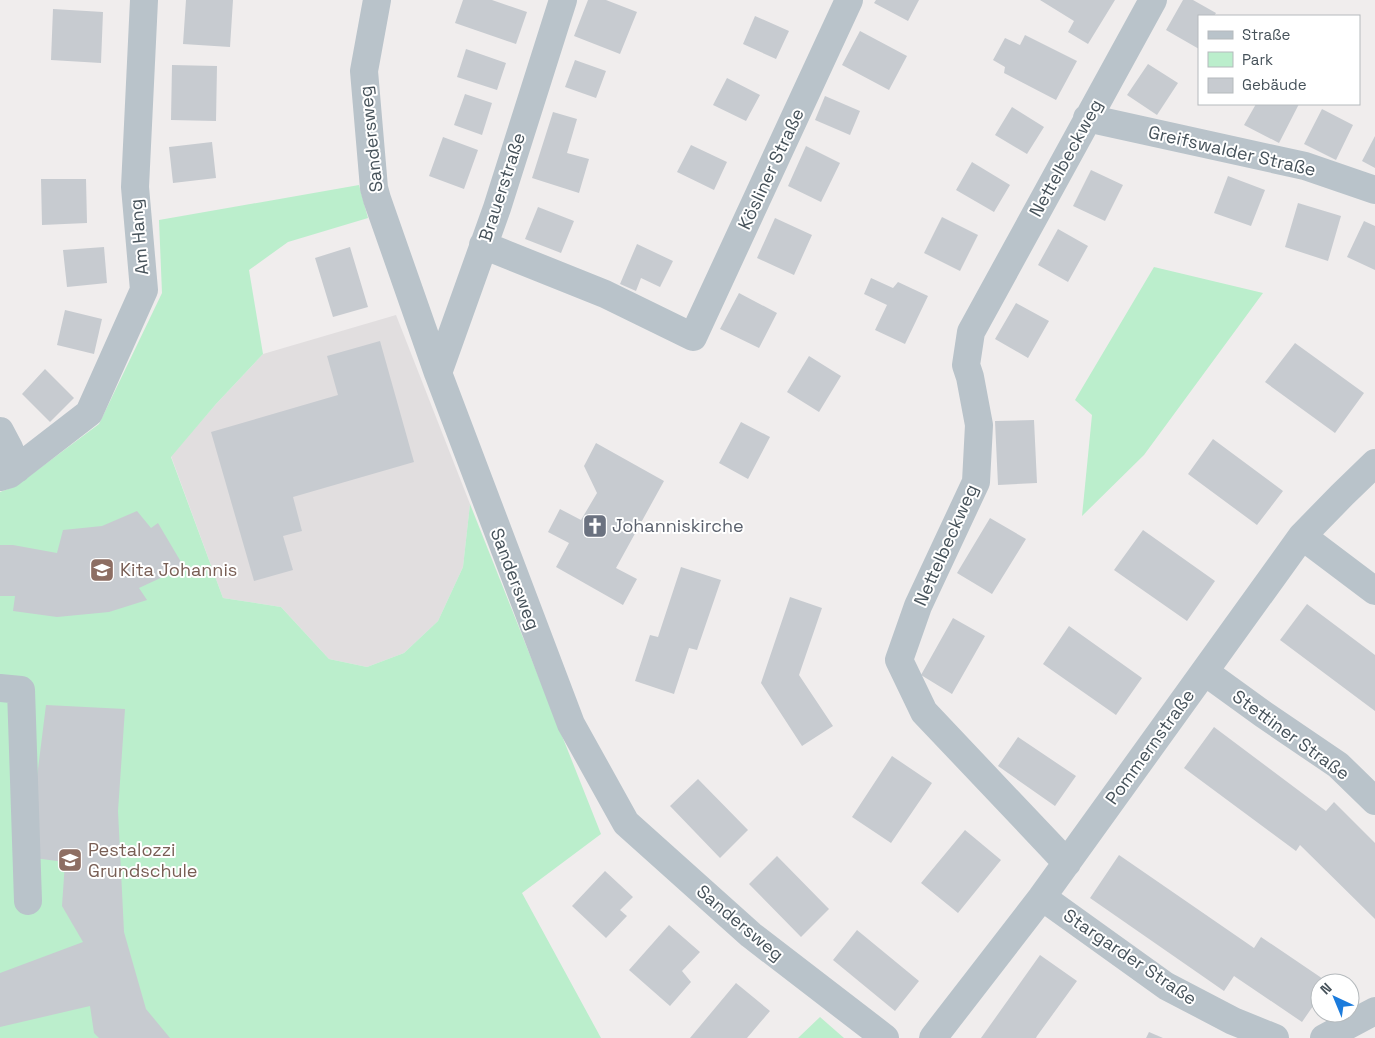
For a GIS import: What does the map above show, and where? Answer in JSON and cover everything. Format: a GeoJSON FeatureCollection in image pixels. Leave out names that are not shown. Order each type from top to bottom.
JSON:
{"type":"FeatureCollection","features":[{"type":"Feature","properties":{"kind":"street","name":"Am Hang"},"geometry":{"type":"LineString","coordinates":[[8,473],[89,413],[144,290],[135,187],[144,0]]}},
{"type":"Feature","properties":{"kind":"street","name":"Sandersweg"},"geometry":{"type":"LineString","coordinates":[[377,0],[364,71],[374,188],[438,373],[571,724],[626,823],[751,935],[885,1038]]}},
{"type":"Feature","properties":{"kind":"street","name":"Brauerstraße"},"geometry":{"type":"LineString","coordinates":[[438,373],[497,208],[563,0]]}},
{"type":"Feature","properties":{"kind":"street","name":"Kösliner Straße"},"geometry":{"type":"LineString","coordinates":[[484,244],[605,294],[692,337],[849,0]]}},
{"type":"Feature","properties":{"kind":"street","name":"Nettelbeckweg"},"geometry":{"type":"LineString","coordinates":[[1067,863],[924,712],[899,660],[918,606],[976,482],[979,425],[966,365],[971,332],[1152,0]]}},
{"type":"Feature","properties":{"kind":"street","name":"Greifswalder Straße"},"geometry":{"type":"LineString","coordinates":[[1087,118],[1305,166],[1375,190]]}},
{"type":"Feature","properties":{"kind":"street"},"geometry":{"type":"LineString","coordinates":[[0,431],[9,448],[8,473]]}},
{"type":"Feature","properties":{"kind":"street","name":"Pommernstraße"},"geometry":{"type":"LineString","coordinates":[[933,1038],[1067,863],[1302,536],[1375,463]]}},
{"type":"Feature","properties":{"kind":"street"},"geometry":{"type":"LineString","coordinates":[[1302,536],[1375,591]]}},
{"type":"Feature","properties":{"kind":"street","name":"Stettiner Straße"},"geometry":{"type":"LineString","coordinates":[[1204,672],[1338,765],[1375,801]]}},
{"type":"Feature","properties":{"kind":"street"},"geometry":{"type":"LineString","coordinates":[[0,688],[21,690],[28,900]]}},
{"type":"Feature","properties":{"kind":"street","name":"Stargarder Straße"},"geometry":{"type":"LineString","coordinates":[[1042,897],[1166,986],[1233,1021],[1275,1038]]}},
{"type":"Feature","properties":{"kind":"street"},"geometry":{"type":"LineString","coordinates":[[1324,1038],[1375,1011]]}},
{"type":"Feature","properties":{"kind":"shaded area"},"geometry":{"type":"Polygon","coordinates":[[[396,315],[470,504],[463,567],[438,621],[404,653],[367,667],[329,659],[281,607],[223,598],[171,456],[263,354],[396,315]]]}},
{"type":"Feature","properties":{"kind":"green space"},"geometry":{"type":"Polygon","coordinates":[[[359,185],[368,218],[288,242],[249,270],[263,354],[216,404],[171,457],[223,598],[281,607],[329,659],[367,667],[404,653],[438,621],[463,567],[470,504],[601,834],[522,893],[601,1038],[0,1038],[0,492],[16,486],[99,424],[162,293],[159,220],[359,185]]]}},
{"type":"Feature","properties":{"kind":"green space"},"geometry":{"type":"Polygon","coordinates":[[[1154,267],[1263,293],[1144,455],[1082,516],[1092,415],[1075,400],[1154,267]]]}},
{"type":"Feature","properties":{"kind":"green space"},"geometry":{"type":"Polygon","coordinates":[[[820,1017],[844,1038],[798,1038],[820,1017]]]}},
{"type":"Feature","properties":{"kind":"building"},"geometry":{"type":"Polygon","coordinates":[[[186,0],[233,0],[230,47],[183,44],[186,0]]]}},
{"type":"Feature","properties":{"kind":"building"},"geometry":{"type":"Polygon","coordinates":[[[463,0],[492,0],[527,12],[516,44],[455,23],[463,0]]]}},
{"type":"Feature","properties":{"kind":"building"},"geometry":{"type":"Polygon","coordinates":[[[588,0],[606,0],[637,12],[620,54],[574,36],[588,0]]]}},
{"type":"Feature","properties":{"kind":"building"},"geometry":{"type":"Polygon","coordinates":[[[876,0],[919,0],[908,21],[874,3],[876,0]]]}},
{"type":"Feature","properties":{"kind":"building"},"geometry":{"type":"Polygon","coordinates":[[[1040,0],[1115,0],[1088,44],[1068,32],[1074,21],[1040,0]]]}},
{"type":"Feature","properties":{"kind":"building"},"geometry":{"type":"Polygon","coordinates":[[[1183,0],[1193,0],[1216,13],[1215,15],[1198,15],[1198,48],[1166,30],[1183,0]]]}},
{"type":"Feature","properties":{"kind":"building"},"geometry":{"type":"Polygon","coordinates":[[[53,9],[103,12],[101,63],[51,60],[53,9]]]}},
{"type":"Feature","properties":{"kind":"building"},"geometry":{"type":"Polygon","coordinates":[[[755,16],[789,31],[776,59],[743,44],[755,16]]]}},
{"type":"Feature","properties":{"kind":"building"},"geometry":{"type":"Polygon","coordinates":[[[860,31],[907,56],[889,90],[842,65],[860,31]]]}},
{"type":"Feature","properties":{"kind":"building"},"geometry":{"type":"Polygon","coordinates":[[[1025,35],[1077,61],[1056,100],[1004,73],[1005,67],[993,60],[1005,38],[1020,45],[1025,35]]]}},
{"type":"Feature","properties":{"kind":"building"},"geometry":{"type":"Polygon","coordinates":[[[466,49],[506,63],[497,90],[457,77],[466,49]]]}},
{"type":"Feature","properties":{"kind":"building"},"geometry":{"type":"Polygon","coordinates":[[[575,60],[606,71],[596,98],[565,87],[575,60]]]}},
{"type":"Feature","properties":{"kind":"building"},"geometry":{"type":"Polygon","coordinates":[[[1148,64],[1178,83],[1157,115],[1127,95],[1148,64]]]}},
{"type":"Feature","properties":{"kind":"building"},"geometry":{"type":"Polygon","coordinates":[[[172,65],[217,66],[216,121],[171,120],[172,65]]]}},
{"type":"Feature","properties":{"kind":"building"},"geometry":{"type":"Polygon","coordinates":[[[727,78],[760,95],[746,121],[713,105],[727,78]]]}},
{"type":"Feature","properties":{"kind":"building"},"geometry":{"type":"Polygon","coordinates":[[[465,94],[492,103],[482,135],[454,125],[465,94]]]}},
{"type":"Feature","properties":{"kind":"building"},"geometry":{"type":"Polygon","coordinates":[[[825,96],[860,111],[850,135],[815,120],[825,96]]]}},
{"type":"Feature","properties":{"kind":"building"},"geometry":{"type":"Polygon","coordinates":[[[1255,105],[1298,105],[1279,143],[1244,125],[1255,105]]]}},
{"type":"Feature","properties":{"kind":"building"},"geometry":{"type":"Polygon","coordinates":[[[1012,107],[1044,127],[1027,154],[995,135],[1012,107]]]}},
{"type":"Feature","properties":{"kind":"building"},"geometry":{"type":"Polygon","coordinates":[[[1322,109],[1353,125],[1336,160],[1304,144],[1322,109]]]}},
{"type":"Feature","properties":{"kind":"building"},"geometry":{"type":"Polygon","coordinates":[[[553,112],[577,119],[567,153],[589,159],[579,193],[532,178],[553,112]]]}},
{"type":"Feature","properties":{"kind":"building"},"geometry":{"type":"Polygon","coordinates":[[[1375,136],[1375,168],[1362,161],[1375,136]]]}},
{"type":"Feature","properties":{"kind":"building"},"geometry":{"type":"Polygon","coordinates":[[[443,137],[478,150],[464,189],[429,176],[443,137]]]}},
{"type":"Feature","properties":{"kind":"building"},"geometry":{"type":"Polygon","coordinates":[[[212,142],[216,178],[173,183],[169,147],[212,142]]]}},
{"type":"Feature","properties":{"kind":"building"},"geometry":{"type":"Polygon","coordinates":[[[691,145],[727,162],[714,190],[677,172],[691,145]]]}},
{"type":"Feature","properties":{"kind":"building"},"geometry":{"type":"Polygon","coordinates":[[[806,146],[840,163],[821,202],[788,186],[806,146]]]}},
{"type":"Feature","properties":{"kind":"building"},"geometry":{"type":"Polygon","coordinates":[[[972,162],[1010,185],[994,212],[956,190],[972,162]]]}},
{"type":"Feature","properties":{"kind":"building"},"geometry":{"type":"Polygon","coordinates":[[[1091,170],[1123,185],[1105,221],[1073,206],[1091,170]]]}},
{"type":"Feature","properties":{"kind":"building"},"geometry":{"type":"Polygon","coordinates":[[[1228,176],[1265,190],[1251,226],[1214,213],[1228,176]]]}},
{"type":"Feature","properties":{"kind":"building"},"geometry":{"type":"Polygon","coordinates":[[[41,179],[86,179],[87,223],[42,225],[41,179]]]}},
{"type":"Feature","properties":{"kind":"building"},"geometry":{"type":"Polygon","coordinates":[[[1298,203],[1341,216],[1328,261],[1285,247],[1298,203]]]}},
{"type":"Feature","properties":{"kind":"building"},"geometry":{"type":"Polygon","coordinates":[[[538,207],[574,221],[561,253],[525,239],[538,207]]]}},
{"type":"Feature","properties":{"kind":"building"},"geometry":{"type":"Polygon","coordinates":[[[942,217],[978,235],[960,271],[924,253],[942,217]]]}},
{"type":"Feature","properties":{"kind":"building"},"geometry":{"type":"Polygon","coordinates":[[[775,218],[812,235],[794,275],[757,258],[775,218]]]}},
{"type":"Feature","properties":{"kind":"building"},"geometry":{"type":"Polygon","coordinates":[[[1364,221],[1375,226],[1375,270],[1347,257],[1364,221]]]}},
{"type":"Feature","properties":{"kind":"building"},"geometry":{"type":"Polygon","coordinates":[[[1058,229],[1088,246],[1068,282],[1038,265],[1058,229]]]}},
{"type":"Feature","properties":{"kind":"building"},"geometry":{"type":"Polygon","coordinates":[[[637,244],[673,261],[660,287],[641,278],[636,291],[620,284],[637,244]]]}},
{"type":"Feature","properties":{"kind":"building"},"geometry":{"type":"Polygon","coordinates":[[[104,247],[107,283],[67,287],[63,250],[104,247]]]}},
{"type":"Feature","properties":{"kind":"building"},"geometry":{"type":"Polygon","coordinates":[[[350,247],[368,307],[333,317],[315,258],[350,247]]]}},
{"type":"Feature","properties":{"kind":"building"},"geometry":{"type":"Polygon","coordinates":[[[871,278],[893,288],[898,282],[928,296],[905,344],[875,330],[887,305],[864,294],[871,278]]]}},
{"type":"Feature","properties":{"kind":"building"},"geometry":{"type":"Polygon","coordinates":[[[739,293],[777,313],[759,348],[720,329],[739,293]]]}},
{"type":"Feature","properties":{"kind":"building"},"geometry":{"type":"Polygon","coordinates":[[[1016,303],[1049,321],[1028,358],[995,339],[1016,303]]]}},
{"type":"Feature","properties":{"kind":"building"},"geometry":{"type":"Polygon","coordinates":[[[65,310],[102,319],[94,354],[57,345],[65,310]]]}},
{"type":"Feature","properties":{"kind":"building"},"geometry":{"type":"Polygon","coordinates":[[[380,341],[414,462],[293,497],[302,531],[283,536],[293,570],[254,581],[211,432],[338,395],[327,356],[380,341]]]}},
{"type":"Feature","properties":{"kind":"building"},"geometry":{"type":"Polygon","coordinates":[[[1295,343],[1364,393],[1335,433],[1265,382],[1295,343]]]}},
{"type":"Feature","properties":{"kind":"building"},"geometry":{"type":"Polygon","coordinates":[[[809,356],[841,376],[819,412],[787,392],[809,356]]]}},
{"type":"Feature","properties":{"kind":"building"},"geometry":{"type":"Polygon","coordinates":[[[45,369],[74,398],[50,422],[22,394],[45,369]]]}},
{"type":"Feature","properties":{"kind":"building"},"geometry":{"type":"Polygon","coordinates":[[[1034,420],[1037,483],[998,485],[995,421],[1034,420]]]}},
{"type":"Feature","properties":{"kind":"building"},"geometry":{"type":"Polygon","coordinates":[[[741,422],[770,437],[748,479],[719,463],[741,422]]]}},
{"type":"Feature","properties":{"kind":"building"},"geometry":{"type":"Polygon","coordinates":[[[1213,439],[1283,491],[1257,525],[1188,474],[1213,439]]]}},
{"type":"Feature","properties":{"kind":"building","name":"Johanniskirche"},"geometry":{"type":"Polygon","coordinates":[[[596,443],[664,481],[616,568],[637,579],[623,605],[556,567],[569,543],[548,532],[560,509],[581,520],[597,493],[584,466],[596,443]]]}},
{"type":"Feature","properties":{"kind":"building","name":"Kita Johannis"},"geometry":{"type":"Polygon","coordinates":[[[137,511],[151,528],[158,523],[184,567],[139,588],[147,600],[109,612],[57,617],[13,611],[15,596],[0,596],[0,545],[13,545],[57,553],[63,530],[102,526],[137,511]]]}},
{"type":"Feature","properties":{"kind":"building"},"geometry":{"type":"Polygon","coordinates":[[[990,518],[1026,539],[992,594],[957,573],[990,518]]]}},
{"type":"Feature","properties":{"kind":"building"},"geometry":{"type":"Polygon","coordinates":[[[1143,530],[1215,581],[1187,621],[1114,570],[1143,530]]]}},
{"type":"Feature","properties":{"kind":"building"},"geometry":{"type":"Polygon","coordinates":[[[681,567],[721,580],[697,650],[689,648],[674,694],[635,681],[650,635],[658,637],[681,567]]]}},
{"type":"Feature","properties":{"kind":"building"},"geometry":{"type":"Polygon","coordinates":[[[790,597],[822,608],[799,675],[833,726],[802,746],[761,683],[790,597]]]}},
{"type":"Feature","properties":{"kind":"building"},"geometry":{"type":"Polygon","coordinates":[[[1307,604],[1375,655],[1375,711],[1280,640],[1307,604]]]}},
{"type":"Feature","properties":{"kind":"building"},"geometry":{"type":"Polygon","coordinates":[[[953,618],[985,636],[952,694],[921,675],[953,618]]]}},
{"type":"Feature","properties":{"kind":"building"},"geometry":{"type":"Polygon","coordinates":[[[1069,626],[1142,678],[1116,715],[1043,664],[1069,626]]]}},
{"type":"Feature","properties":{"kind":"building"},"geometry":{"type":"Polygon","coordinates":[[[46,705],[125,709],[118,811],[124,932],[146,1009],[170,1038],[99,1038],[94,1033],[90,1006],[0,1027],[0,973],[83,942],[62,906],[65,862],[34,858],[31,825],[46,705]]]}},
{"type":"Feature","properties":{"kind":"building"},"geometry":{"type":"Polygon","coordinates":[[[1214,727],[1326,811],[1334,802],[1375,843],[1375,919],[1300,845],[1296,851],[1184,768],[1214,727]]]}},
{"type":"Feature","properties":{"kind":"building"},"geometry":{"type":"Polygon","coordinates":[[[1018,737],[1076,776],[1055,806],[998,766],[1018,737]]]}},
{"type":"Feature","properties":{"kind":"building"},"geometry":{"type":"Polygon","coordinates":[[[892,756],[932,783],[891,843],[852,817],[892,756]]]}},
{"type":"Feature","properties":{"kind":"building"},"geometry":{"type":"Polygon","coordinates":[[[698,779],[748,830],[720,858],[670,806],[698,779]]]}},
{"type":"Feature","properties":{"kind":"building"},"geometry":{"type":"Polygon","coordinates":[[[965,830],[1001,860],[958,913],[921,883],[965,830]]]}},
{"type":"Feature","properties":{"kind":"building"},"geometry":{"type":"Polygon","coordinates":[[[1119,855],[1254,948],[1261,937],[1314,973],[1310,973],[1310,1010],[1302,1022],[1234,976],[1224,991],[1090,898],[1119,855]]]}},
{"type":"Feature","properties":{"kind":"building"},"geometry":{"type":"Polygon","coordinates":[[[777,856],[829,909],[801,937],[749,884],[777,856]]]}},
{"type":"Feature","properties":{"kind":"building"},"geometry":{"type":"Polygon","coordinates":[[[605,871],[633,897],[620,910],[627,916],[606,938],[572,906],[605,871]]]}},
{"type":"Feature","properties":{"kind":"building"},"geometry":{"type":"Polygon","coordinates":[[[669,925],[700,952],[682,971],[691,982],[670,1006],[629,970],[669,925]]]}},
{"type":"Feature","properties":{"kind":"building"},"geometry":{"type":"Polygon","coordinates":[[[857,930],[919,981],[895,1011],[833,960],[857,930]]]}},
{"type":"Feature","properties":{"kind":"building"},"geometry":{"type":"Polygon","coordinates":[[[1040,955],[1077,981],[1036,1038],[981,1038],[1040,955]]]}},
{"type":"Feature","properties":{"kind":"building"},"geometry":{"type":"Polygon","coordinates":[[[736,983],[770,1011],[747,1038],[690,1038],[736,983]]]}},
{"type":"Feature","properties":{"kind":"building"},"geometry":{"type":"Polygon","coordinates":[[[1149,1032],[1163,1038],[1146,1038],[1149,1032]]]}},
{"type":"Feature","properties":{"kind":"place","name":"Johanniskirche"},"geometry":{"type":"Point","coordinates":[595,526]}},
{"type":"Feature","properties":{"kind":"place","name":"Kita Johannis"},"geometry":{"type":"Point","coordinates":[102,570]}},
{"type":"Feature","properties":{"kind":"place","name":"Pestalozzi Grundschule"},"geometry":{"type":"Point","coordinates":[70,860]}}]}
